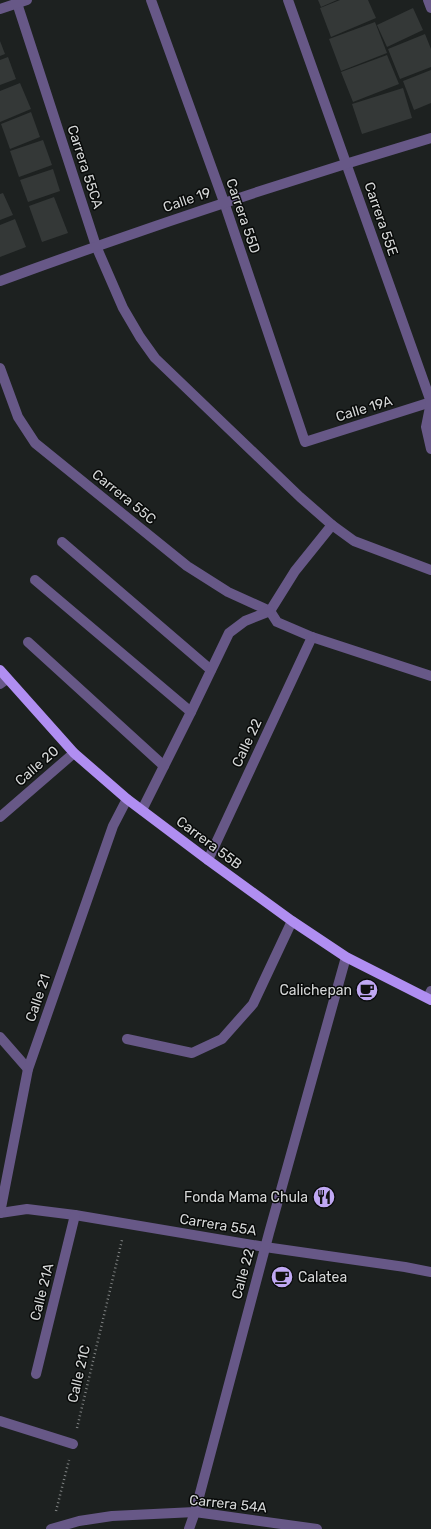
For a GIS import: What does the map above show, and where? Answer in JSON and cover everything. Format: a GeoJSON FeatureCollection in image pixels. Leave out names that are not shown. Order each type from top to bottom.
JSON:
{"type":"FeatureCollection","features":[{"type":"Feature","properties":{"kind":"main road","name":"Carrera 55B"},"geometry":{"type":"LineString","coordinates":[[0,670],[4,681],[74,753],[127,799],[292,921],[346,957],[430,996]]}},
{"type":"Feature","properties":{"kind":"street","name":"Carrera 55D"},"geometry":{"type":"LineString","coordinates":[[151,0],[224,202],[305,442]]}},
{"type":"Feature","properties":{"kind":"street","name":"Carrera 55E"},"geometry":{"type":"LineString","coordinates":[[288,0],[431,402]]}},
{"type":"Feature","properties":{"kind":"street"},"geometry":{"type":"LineString","coordinates":[[428,0],[431,8]]}},
{"type":"Feature","properties":{"kind":"street"},"geometry":{"type":"LineString","coordinates":[[0,9],[20,1]]}},
{"type":"Feature","properties":{"kind":"street","name":"Carrera 55CA"},"geometry":{"type":"LineString","coordinates":[[20,1],[96,246],[123,308],[140,337],[161,364],[300,497],[332,525]]}},
{"type":"Feature","properties":{"kind":"street","name":"Calle 19"},"geometry":{"type":"LineString","coordinates":[[0,281],[224,202],[346,163],[431,138]]}},
{"type":"Feature","properties":{"kind":"street","name":"Carrera 55C"},"geometry":{"type":"LineString","coordinates":[[0,368],[18,417],[35,443],[187,566],[228,592],[270,611],[277,622],[312,637],[431,676]]}},
{"type":"Feature","properties":{"kind":"street"},"geometry":{"type":"LineString","coordinates":[[431,402],[426,428],[431,449]]}},
{"type":"Feature","properties":{"kind":"street","name":"Calle 19A"},"geometry":{"type":"LineString","coordinates":[[305,442],[431,402]]}},
{"type":"Feature","properties":{"kind":"street"},"geometry":{"type":"LineString","coordinates":[[142,810],[229,633],[245,620],[270,611],[295,571],[332,525],[354,541],[431,570]]}},
{"type":"Feature","properties":{"kind":"street"},"geometry":{"type":"LineString","coordinates":[[62,542],[211,670]]}},
{"type":"Feature","properties":{"kind":"street"},"geometry":{"type":"LineString","coordinates":[[35,580],[191,712]]}},
{"type":"Feature","properties":{"kind":"street","name":"Calle 22"},"geometry":{"type":"LineString","coordinates":[[208,860],[312,637]]}},
{"type":"Feature","properties":{"kind":"street"},"geometry":{"type":"LineString","coordinates":[[28,642],[164,766]]}},
{"type":"Feature","properties":{"kind":"street","name":"Calle 20"},"geometry":{"type":"LineString","coordinates":[[0,817],[74,753]]}},
{"type":"Feature","properties":{"kind":"street","name":"Calle 21"},"geometry":{"type":"LineString","coordinates":[[0,1213],[28,1069],[113,826],[127,799]]}},
{"type":"Feature","properties":{"kind":"street"},"geometry":{"type":"LineString","coordinates":[[127,1039],[192,1053],[222,1039],[253,1004],[292,921]]}},
{"type":"Feature","properties":{"kind":"street","name":"Calle 22"},"geometry":{"type":"LineString","coordinates":[[189,1529],[195,1512],[265,1247],[346,957]]}},
{"type":"Feature","properties":{"kind":"street"},"geometry":{"type":"LineString","coordinates":[[0,1037],[28,1069]]}},
{"type":"Feature","properties":{"kind":"street","name":"Carrera 55A"},"geometry":{"type":"LineString","coordinates":[[0,1213],[27,1209],[74,1215],[265,1247],[431,1272]]}},
{"type":"Feature","properties":{"kind":"street","name":"Calle 21A"},"geometry":{"type":"LineString","coordinates":[[36,1374],[74,1215]]}},
{"type":"Feature","properties":{"kind":"street"},"geometry":{"type":"LineString","coordinates":[[0,1421],[73,1444]]}},
{"type":"Feature","properties":{"kind":"street","name":"Carrera 54A"},"geometry":{"type":"LineString","coordinates":[[51,1529],[79,1521],[112,1516],[195,1512],[317,1529]]}},
{"type":"Feature","properties":{"kind":"path","name":"Calle 21C"},"geometry":{"type":"LineString","coordinates":[[51,1529],[126,1224]]}},
{"type":"Feature","properties":{"kind":"building"},"geometry":{"type":"Polygon","coordinates":[[[318,0],[337,0],[321,7],[318,0]]]}},
{"type":"Feature","properties":{"kind":"building"},"geometry":{"type":"Polygon","coordinates":[[[340,0],[368,0],[376,18],[331,37],[320,8],[340,0]]]}},
{"type":"Feature","properties":{"kind":"building"},"geometry":{"type":"Polygon","coordinates":[[[413,8],[423,30],[387,47],[377,25],[413,8]]]}},
{"type":"Feature","properties":{"kind":"building"},"geometry":{"type":"Polygon","coordinates":[[[375,22],[387,53],[341,71],[329,39],[375,22]]]}},
{"type":"Feature","properties":{"kind":"building"},"geometry":{"type":"Polygon","coordinates":[[[425,34],[431,49],[431,67],[400,79],[388,49],[425,34]]]}},
{"type":"Feature","properties":{"kind":"building"},"geometry":{"type":"Polygon","coordinates":[[[0,41],[5,54],[0,56],[0,41]]]}},
{"type":"Feature","properties":{"kind":"building"},"geometry":{"type":"Polygon","coordinates":[[[387,55],[399,84],[353,102],[341,72],[387,55]]]}},
{"type":"Feature","properties":{"kind":"building"},"geometry":{"type":"Polygon","coordinates":[[[8,57],[16,79],[0,85],[0,60],[8,57]]]}},
{"type":"Feature","properties":{"kind":"building"},"geometry":{"type":"Polygon","coordinates":[[[431,70],[431,103],[414,110],[403,81],[431,70]]]}},
{"type":"Feature","properties":{"kind":"building"},"geometry":{"type":"Polygon","coordinates":[[[20,83],[31,109],[0,122],[0,91],[20,83]]]}},
{"type":"Feature","properties":{"kind":"building"},"geometry":{"type":"Polygon","coordinates":[[[403,88],[412,118],[362,134],[352,104],[403,88]]]}},
{"type":"Feature","properties":{"kind":"building"},"geometry":{"type":"Polygon","coordinates":[[[31,112],[40,137],[10,149],[1,124],[31,112]]]}},
{"type":"Feature","properties":{"kind":"building"},"geometry":{"type":"Polygon","coordinates":[[[43,140],[52,165],[19,177],[10,151],[43,140]]]}},
{"type":"Feature","properties":{"kind":"building"},"geometry":{"type":"Polygon","coordinates":[[[53,169],[60,191],[28,202],[20,180],[53,169]]]}},
{"type":"Feature","properties":{"kind":"building"},"geometry":{"type":"Polygon","coordinates":[[[3,193],[13,215],[0,220],[0,194],[3,193]]]}},
{"type":"Feature","properties":{"kind":"building"},"geometry":{"type":"Polygon","coordinates":[[[54,197],[68,233],[42,242],[29,206],[54,197]]]}},
{"type":"Feature","properties":{"kind":"building"},"geometry":{"type":"Polygon","coordinates":[[[15,219],[26,247],[0,257],[0,225],[15,219]]]}},
{"type":"Feature","properties":{"kind":"place","name":"Calichepan"},"geometry":{"type":"Point","coordinates":[367,990]}},
{"type":"Feature","properties":{"kind":"place","name":"Fonda Mama Chula"},"geometry":{"type":"Point","coordinates":[324,1197]}},
{"type":"Feature","properties":{"kind":"place","name":"Calatea"},"geometry":{"type":"Point","coordinates":[282,1277]}}]}
